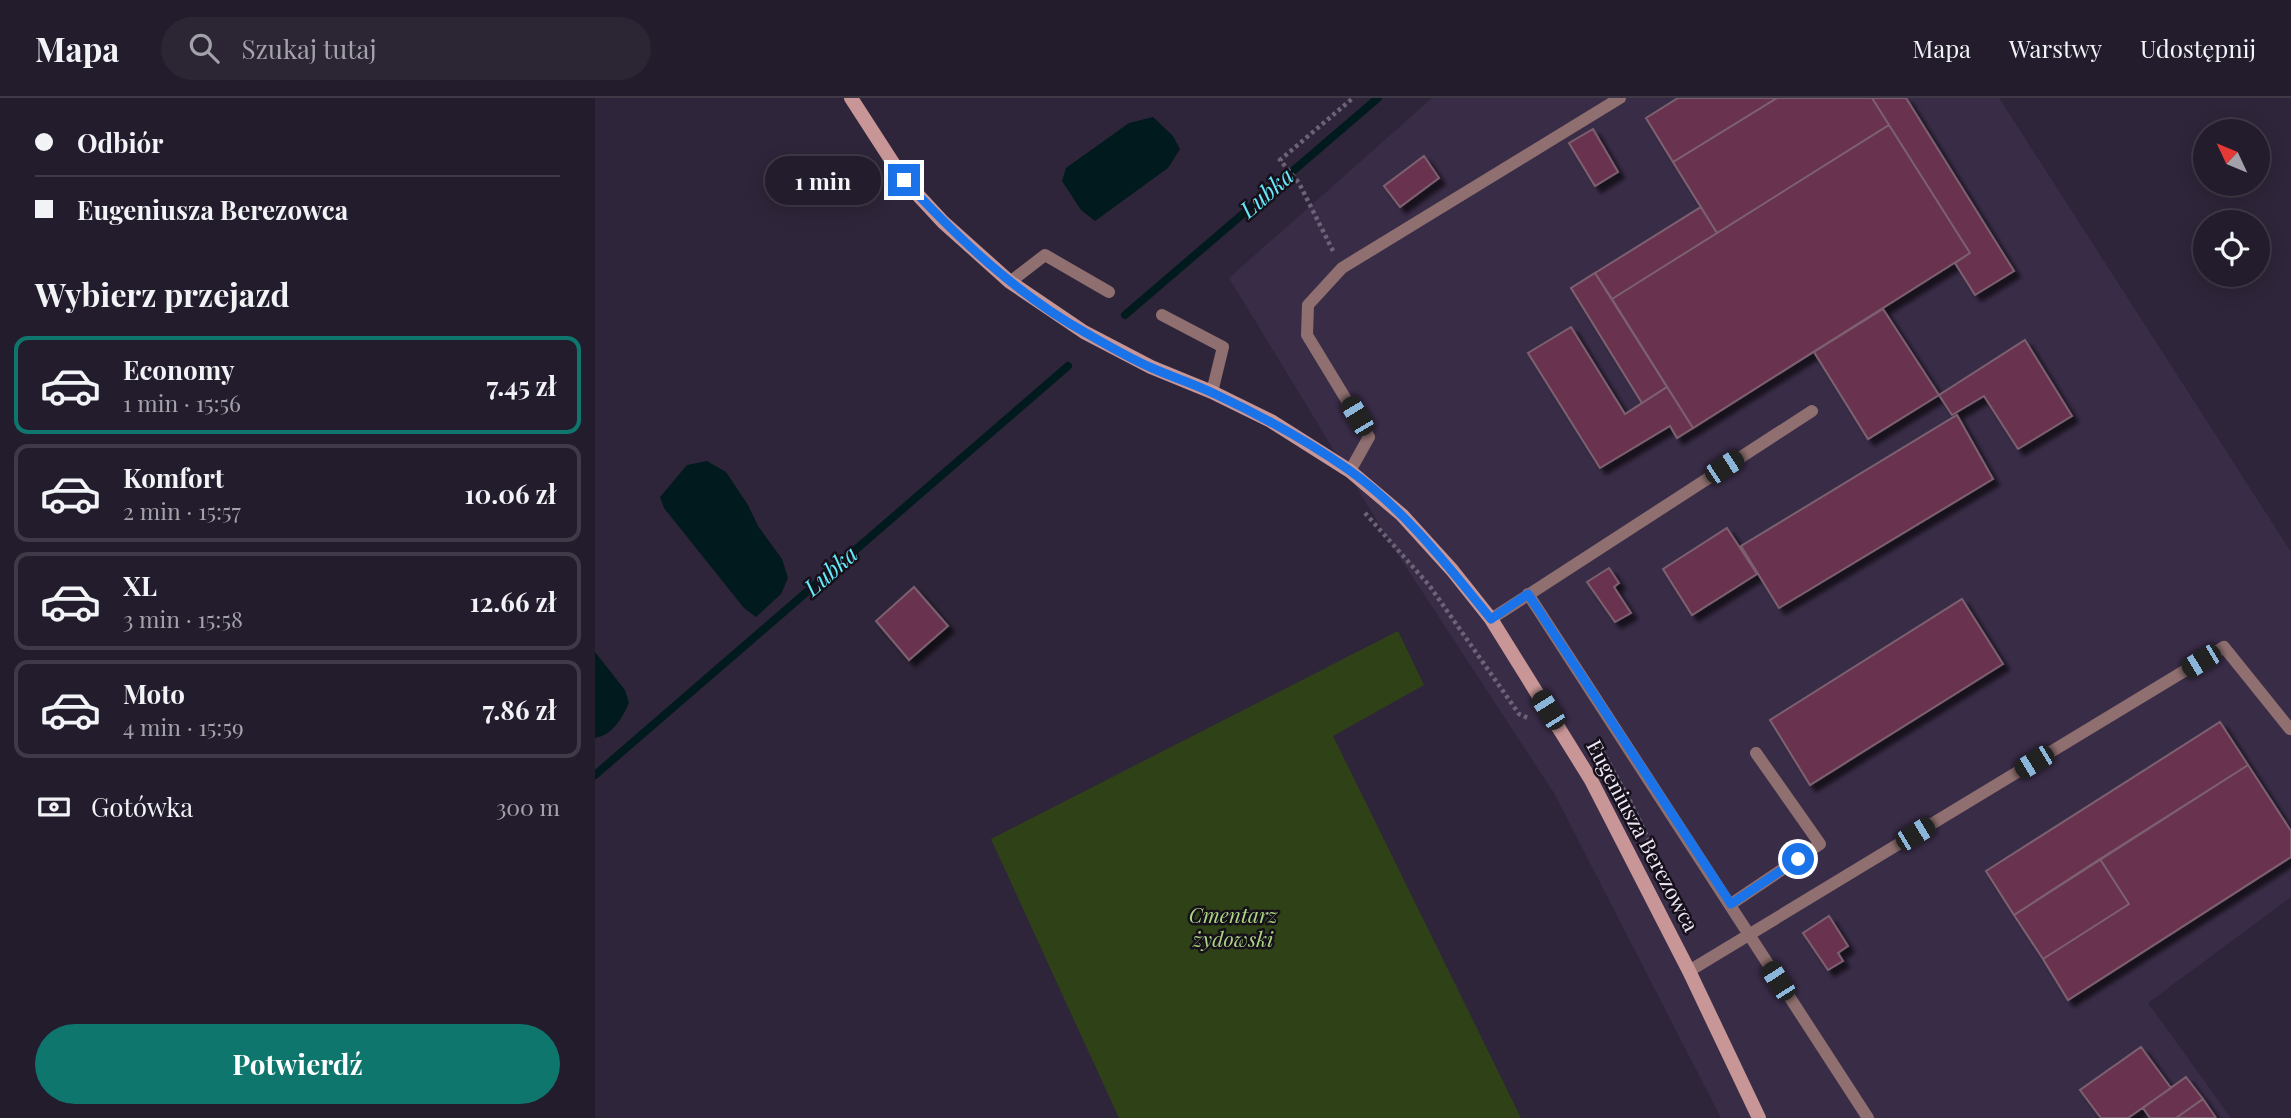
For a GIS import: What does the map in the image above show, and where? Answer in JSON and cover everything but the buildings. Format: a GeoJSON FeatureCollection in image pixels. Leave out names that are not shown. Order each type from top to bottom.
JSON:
{"type":"FeatureCollection","features":[{"type":"Feature","properties":{"kind":"street","name":"Eugeniusza Berezowca"},"geometry":{"type":"LineString","coordinates":[[851,98],[904,180],[943,222],[1010,282],[1084,332],[1151,368],[1212,392],[1271,421],[1350,471],[1402,514],[1452,570],[1491,619],[1591,780],[1689,971],[1759,1118]]}},
{"type":"Feature","properties":{"kind":"lane"},"geometry":{"type":"LineString","coordinates":[[1350,471],[1369,437],[1307,335],[1308,305],[1342,268],[1620,98]]}},
{"type":"Feature","properties":{"kind":"lane"},"geometry":{"type":"LineString","coordinates":[[1010,282],[1045,256],[1109,292]]}},
{"type":"Feature","properties":{"kind":"lane"},"geometry":{"type":"LineString","coordinates":[[1161,315],[1223,347],[1212,392]]}},
{"type":"Feature","properties":{"kind":"lane"},"geometry":{"type":"LineString","coordinates":[[1491,619],[1812,411]]}},
{"type":"Feature","properties":{"kind":"lane"},"geometry":{"type":"LineString","coordinates":[[1528,594],[1868,1118]]}},
{"type":"Feature","properties":{"kind":"lane"},"geometry":{"type":"LineString","coordinates":[[1689,971],[2224,647],[2290,729]]}},
{"type":"Feature","properties":{"kind":"lane"},"geometry":{"type":"LineString","coordinates":[[1731,904],[1820,844],[1756,753]]}},
{"type":"Feature","properties":{"kind":"path"},"geometry":{"type":"LineString","coordinates":[[1342,268],[1299,183],[1280,160],[1353,98]]}},
{"type":"Feature","properties":{"kind":"path"},"geometry":{"type":"LineString","coordinates":[[1361,509],[1429,585],[1519,715],[1537,718],[1548,710]]}},
{"type":"Feature","properties":{"kind":"path"},"geometry":{"type":"LineString","coordinates":[[1593,735],[1630,801],[1653,850]]}},
{"type":"Feature","properties":{"kind":"shaded area"},"geometry":{"type":"Polygon","coordinates":[[[1432,98],[1999,98],[2291,552],[2291,897],[2148,1003],[2231,1118],[1721,1118],[1554,793],[1393,547],[1229,278],[1432,98]]]}},
{"type":"Feature","properties":{"kind":"shaded area"},"geometry":{"type":"Polygon","coordinates":[[[1153,117],[1173,136],[1180,149],[1168,168],[1095,221],[1081,210],[1062,181],[1066,168],[1129,123],[1153,117]]]}},
{"type":"Feature","properties":{"kind":"shaded area"},"geometry":{"type":"Polygon","coordinates":[[[707,461],[726,472],[748,505],[758,526],[782,559],[788,578],[781,594],[756,617],[744,608],[664,508],[660,497],[687,465],[707,461]]]}},
{"type":"Feature","properties":{"kind":"shaded area"},"geometry":{"type":"Polygon","coordinates":[[[595,652],[625,690],[629,703],[612,730],[595,738],[595,652]]]}},
{"type":"Feature","properties":{"kind":"green space","name":"Cmentarz żydowski"},"geometry":{"type":"Polygon","coordinates":[[[1398,631],[1424,685],[1333,736],[1521,1118],[1119,1118],[991,839],[1398,631]]]}},
{"type":"Feature","properties":{"kind":"waterway","name":"Lubka"},"geometry":{"type":"LineString","coordinates":[[1125,315],[1378,98]]}},
{"type":"Feature","properties":{"kind":"waterway","name":"Lubka"},"geometry":{"type":"LineString","coordinates":[[595,775],[1068,366]]}},
{"type":"Feature","properties":{"kind":"route"},"geometry":{"type":"LineString","coordinates":[[904,180],[943,222],[1010,282],[1084,332],[1151,368],[1212,392],[1271,421],[1350,471],[1402,514],[1491,619],[1528,594],[1731,904],[1798,859]]}}]}
